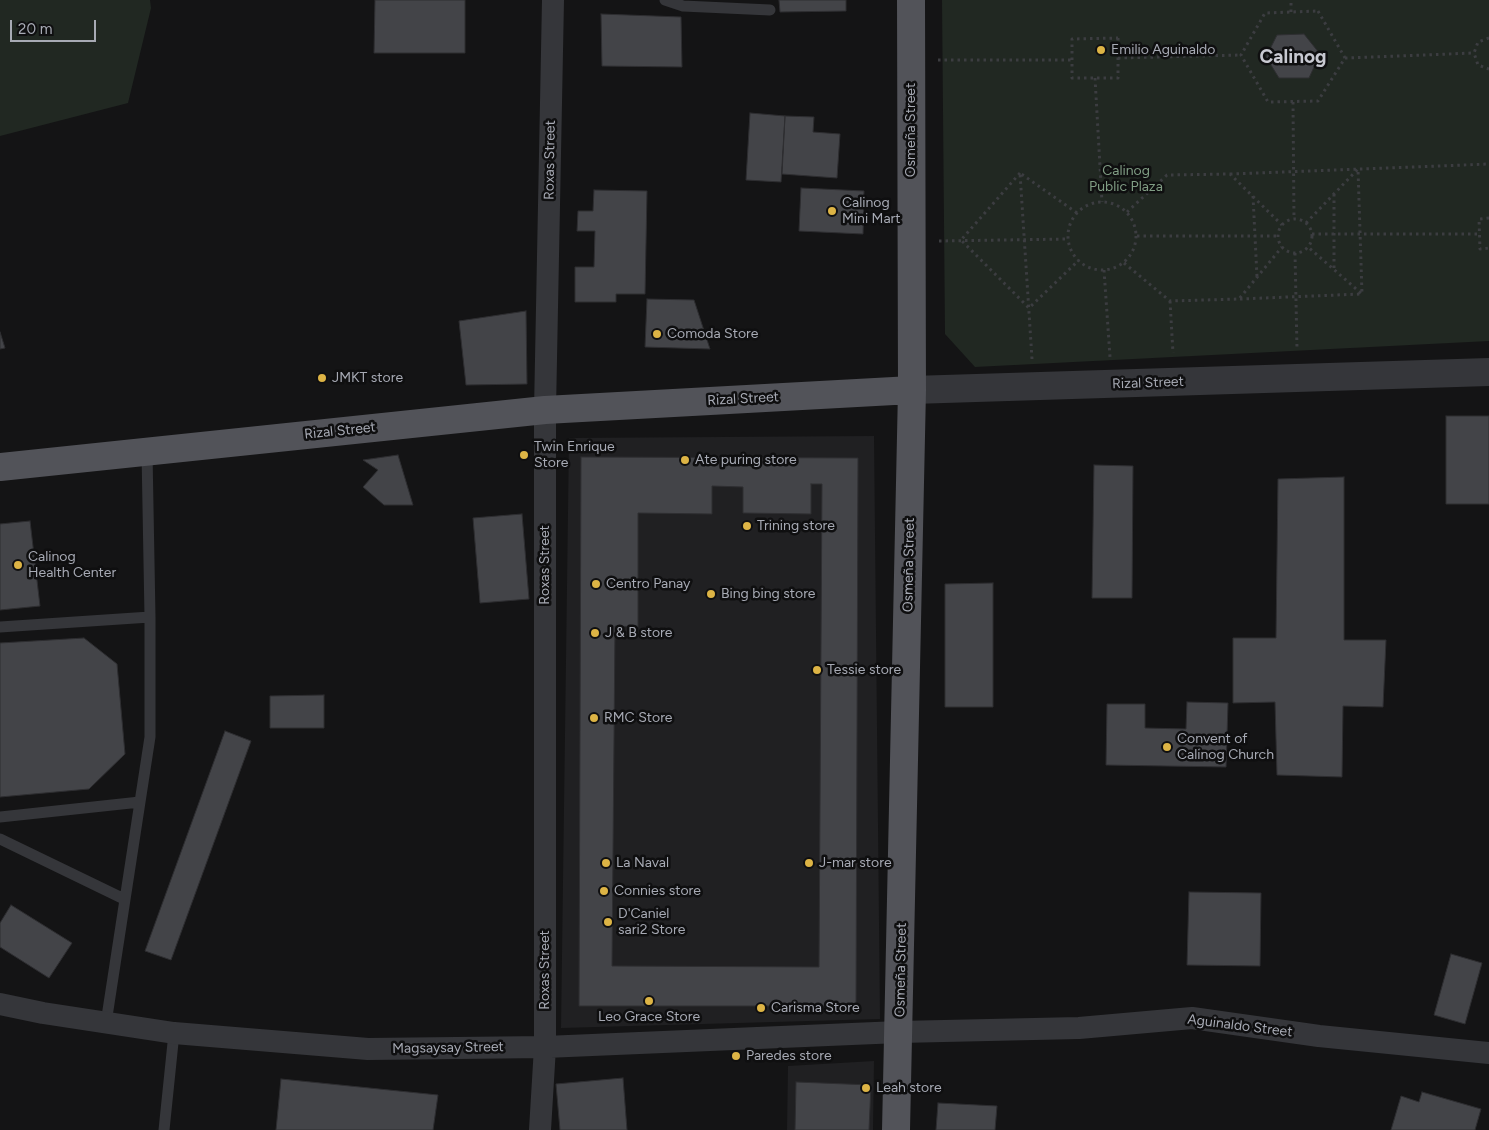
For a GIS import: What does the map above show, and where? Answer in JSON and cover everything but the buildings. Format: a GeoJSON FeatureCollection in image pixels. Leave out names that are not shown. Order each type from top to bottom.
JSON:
{"type":"FeatureCollection","features":[{"type":"Feature","properties":{"kind":"main road","name":"Osmeña Street"},"geometry":{"type":"LineString","coordinates":[[896,1130],[912,390],[911,0]]}},
{"type":"Feature","properties":{"kind":"main road","name":"Rizal Street"},"geometry":{"type":"LineString","coordinates":[[0,467],[545,410],[912,390]]}},
{"type":"Feature","properties":{"kind":"street","name":"Roxas Street"},"geometry":{"type":"LineString","coordinates":[[540,1130],[545,1047],[545,410],[553,0]]}},
{"type":"Feature","properties":{"kind":"street","name":"Rizal Street"},"geometry":{"type":"LineString","coordinates":[[912,390],[1489,372]]}},
{"type":"Feature","properties":{"kind":"street","name":"Magsaysay Street"},"geometry":{"type":"LineString","coordinates":[[0,1004],[42,1013],[174,1033],[368,1049],[545,1047],[899,1032]]}},
{"type":"Feature","properties":{"kind":"street","name":"Aguinaldo Street"},"geometry":{"type":"LineString","coordinates":[[899,1032],[1079,1028],[1192,1018],[1319,1036],[1489,1053]]}},
{"type":"Feature","properties":{"kind":"lane"},"geometry":{"type":"LineString","coordinates":[[665,0],[683,6],[770,10]]}},
{"type":"Feature","properties":{"kind":"lane"},"geometry":{"type":"LineString","coordinates":[[106,1023],[150,737],[147,452]]}},
{"type":"Feature","properties":{"kind":"lane"},"geometry":{"type":"LineString","coordinates":[[0,627],[150,617]]}},
{"type":"Feature","properties":{"kind":"lane"},"geometry":{"type":"LineString","coordinates":[[0,816],[140,802]]}},
{"type":"Feature","properties":{"kind":"lane"},"geometry":{"type":"LineString","coordinates":[[0,839],[124,899]]}},
{"type":"Feature","properties":{"kind":"lane"},"geometry":{"type":"LineString","coordinates":[[164,1130],[174,1033]]}},
{"type":"Feature","properties":{"kind":"path"},"geometry":{"type":"LineString","coordinates":[[1291,0],[1291,12]]}},
{"type":"Feature","properties":{"kind":"path"},"geometry":{"type":"LineString","coordinates":[[1241,55],[1265,13],[1318,11],[1345,58]]}},
{"type":"Feature","properties":{"kind":"path"},"geometry":{"type":"LineString","coordinates":[[1118,38],[1118,58],[1118,78],[1072,78],[1072,39],[1118,38]]}},
{"type":"Feature","properties":{"kind":"path"},"geometry":{"type":"LineString","coordinates":[[1489,38],[1478,42],[1474,53],[1475,61],[1478,65],[1489,69]]}},
{"type":"Feature","properties":{"kind":"path"},"geometry":{"type":"LineString","coordinates":[[1345,58],[1474,53]]}},
{"type":"Feature","properties":{"kind":"path"},"geometry":{"type":"LineString","coordinates":[[1118,58],[1241,55]]}},
{"type":"Feature","properties":{"kind":"path"},"geometry":{"type":"LineString","coordinates":[[1241,55],[1268,102],[1318,101],[1345,58]]}},
{"type":"Feature","properties":{"kind":"path"},"geometry":{"type":"LineString","coordinates":[[911,60],[1072,60]]}},
{"type":"Feature","properties":{"kind":"path"},"geometry":{"type":"LineString","coordinates":[[1095,78],[1102,202]]}},
{"type":"Feature","properties":{"kind":"path"},"geometry":{"type":"LineString","coordinates":[[1293,102],[1294,219]]}},
{"type":"Feature","properties":{"kind":"path"},"geometry":{"type":"LineString","coordinates":[[1127,212],[1167,175],[1489,164]]}},
{"type":"Feature","properties":{"kind":"path"},"geometry":{"type":"LineString","coordinates":[[1306,223],[1358,169]]}},
{"type":"Feature","properties":{"kind":"path"},"geometry":{"type":"LineString","coordinates":[[1358,169],[1362,294]]}},
{"type":"Feature","properties":{"kind":"path"},"geometry":{"type":"LineString","coordinates":[[961,240],[1020,173]]}},
{"type":"Feature","properties":{"kind":"path"},"geometry":{"type":"LineString","coordinates":[[1020,173],[1078,213]]}},
{"type":"Feature","properties":{"kind":"path"},"geometry":{"type":"LineString","coordinates":[[1020,173],[1034,387]]}},
{"type":"Feature","properties":{"kind":"path"},"geometry":{"type":"LineString","coordinates":[[1230,174],[1282,225]]}},
{"type":"Feature","properties":{"kind":"path"},"geometry":{"type":"LineString","coordinates":[[1334,194],[1334,270]]}},
{"type":"Feature","properties":{"kind":"path"},"geometry":{"type":"LineString","coordinates":[[1252,196],[1257,277]]}},
{"type":"Feature","properties":{"kind":"path"},"geometry":{"type":"LineString","coordinates":[[1102,202],[1114,204],[1127,212],[1132,218],[1136,229],[1133,252],[1124,263],[1116,267],[1104,270],[1084,266],[1070,249],[1068,239],[1069,228],[1078,213],[1091,204],[1102,202]]}},
{"type":"Feature","properties":{"kind":"path"},"geometry":{"type":"LineString","coordinates":[[1489,218],[1479,219],[1480,249],[1489,248]]}},
{"type":"Feature","properties":{"kind":"path"},"geometry":{"type":"LineString","coordinates":[[1294,219],[1306,223],[1312,237],[1304,251],[1295,253],[1287,251],[1282,247],[1278,236],[1282,225],[1286,221],[1294,219]]}},
{"type":"Feature","properties":{"kind":"path"},"geometry":{"type":"LineString","coordinates":[[1312,234],[1479,234]]}},
{"type":"Feature","properties":{"kind":"path"},"geometry":{"type":"LineString","coordinates":[[1136,236],[1278,236]]}},
{"type":"Feature","properties":{"kind":"path"},"geometry":{"type":"LineString","coordinates":[[912,242],[1068,239]]}},
{"type":"Feature","properties":{"kind":"path"},"geometry":{"type":"LineString","coordinates":[[961,240],[1029,308]]}},
{"type":"Feature","properties":{"kind":"path"},"geometry":{"type":"LineString","coordinates":[[1239,299],[1282,247]]}},
{"type":"Feature","properties":{"kind":"path"},"geometry":{"type":"LineString","coordinates":[[1308,247],[1362,294]]}},
{"type":"Feature","properties":{"kind":"path"},"geometry":{"type":"LineString","coordinates":[[1295,253],[1298,378]]}},
{"type":"Feature","properties":{"kind":"path"},"geometry":{"type":"LineString","coordinates":[[1029,308],[1078,260]]}},
{"type":"Feature","properties":{"kind":"path"},"geometry":{"type":"LineString","coordinates":[[1124,263],[1170,302],[1362,294]]}},
{"type":"Feature","properties":{"kind":"path"},"geometry":{"type":"LineString","coordinates":[[1104,270],[1112,384]]}},
{"type":"Feature","properties":{"kind":"path"},"geometry":{"type":"LineString","coordinates":[[1170,302],[1176,382]]}},
{"type":"Feature","properties":{"kind":"shaded area"},"geometry":{"type":"Polygon","coordinates":[[[874,436],[880,1019],[561,1028],[569,438],[874,436]]]}},
{"type":"Feature","properties":{"kind":"shaded area"},"geometry":{"type":"Polygon","coordinates":[[[874,1061],[873,1130],[787,1130],[788,1066],[874,1061]]]}},
{"type":"Feature","properties":{"kind":"green space"},"geometry":{"type":"Polygon","coordinates":[[[0,0],[150,0],[151,8],[128,103],[0,136],[0,0]]]}},
{"type":"Feature","properties":{"kind":"green space","name":"Calinog Public Plaza"},"geometry":{"type":"Polygon","coordinates":[[[942,0],[1489,0],[1489,341],[975,367],[945,334],[942,0]]]}},
{"type":"Feature","properties":{"kind":"place","name":"Emilio Aguinaldo"},"geometry":{"type":"Point","coordinates":[1101,50]}},
{"type":"Feature","properties":{"kind":"place","name":"Calinog Mini Mart"},"geometry":{"type":"Point","coordinates":[832,211]}},
{"type":"Feature","properties":{"kind":"place","name":"Comoda Store"},"geometry":{"type":"Point","coordinates":[657,334]}},
{"type":"Feature","properties":{"kind":"place","name":"JMKT store"},"geometry":{"type":"Point","coordinates":[322,378]}},
{"type":"Feature","properties":{"kind":"place","name":"Twin Enrique Store"},"geometry":{"type":"Point","coordinates":[524,455]}},
{"type":"Feature","properties":{"kind":"place","name":"Ate puring store"},"geometry":{"type":"Point","coordinates":[685,460]}},
{"type":"Feature","properties":{"kind":"place","name":"Trining store"},"geometry":{"type":"Point","coordinates":[747,526]}},
{"type":"Feature","properties":{"kind":"place","name":"Calinog Health Center"},"geometry":{"type":"Point","coordinates":[18,565]}},
{"type":"Feature","properties":{"kind":"place","name":"Centro Panay"},"geometry":{"type":"Point","coordinates":[596,584]}},
{"type":"Feature","properties":{"kind":"place","name":"Bing bing store"},"geometry":{"type":"Point","coordinates":[711,594]}},
{"type":"Feature","properties":{"kind":"place","name":"J & B store"},"geometry":{"type":"Point","coordinates":[595,633]}},
{"type":"Feature","properties":{"kind":"place","name":"Tessie store"},"geometry":{"type":"Point","coordinates":[817,670]}},
{"type":"Feature","properties":{"kind":"place","name":"RMC Store"},"geometry":{"type":"Point","coordinates":[594,718]}},
{"type":"Feature","properties":{"kind":"place","name":"Convent of Calinog Church"},"geometry":{"type":"Point","coordinates":[1167,747]}},
{"type":"Feature","properties":{"kind":"place","name":"La Naval"},"geometry":{"type":"Point","coordinates":[606,863]}},
{"type":"Feature","properties":{"kind":"place","name":"J-mar store"},"geometry":{"type":"Point","coordinates":[809,863]}},
{"type":"Feature","properties":{"kind":"place","name":"Connies store"},"geometry":{"type":"Point","coordinates":[604,891]}},
{"type":"Feature","properties":{"kind":"place","name":"D'Caniel sari2 Store"},"geometry":{"type":"Point","coordinates":[608,922]}},
{"type":"Feature","properties":{"kind":"place","name":"Leo Grace Store"},"geometry":{"type":"Point","coordinates":[649,1001]}},
{"type":"Feature","properties":{"kind":"place","name":"Carisma Store"},"geometry":{"type":"Point","coordinates":[761,1008]}},
{"type":"Feature","properties":{"kind":"place","name":"Paredes store"},"geometry":{"type":"Point","coordinates":[736,1056]}},
{"type":"Feature","properties":{"kind":"place","name":"Leah store"},"geometry":{"type":"Point","coordinates":[866,1088]}},
{"type":"Feature","properties":{"kind":"district","name":"Calinog"},"geometry":{"type":"Point","coordinates":[1293,57]}}]}
